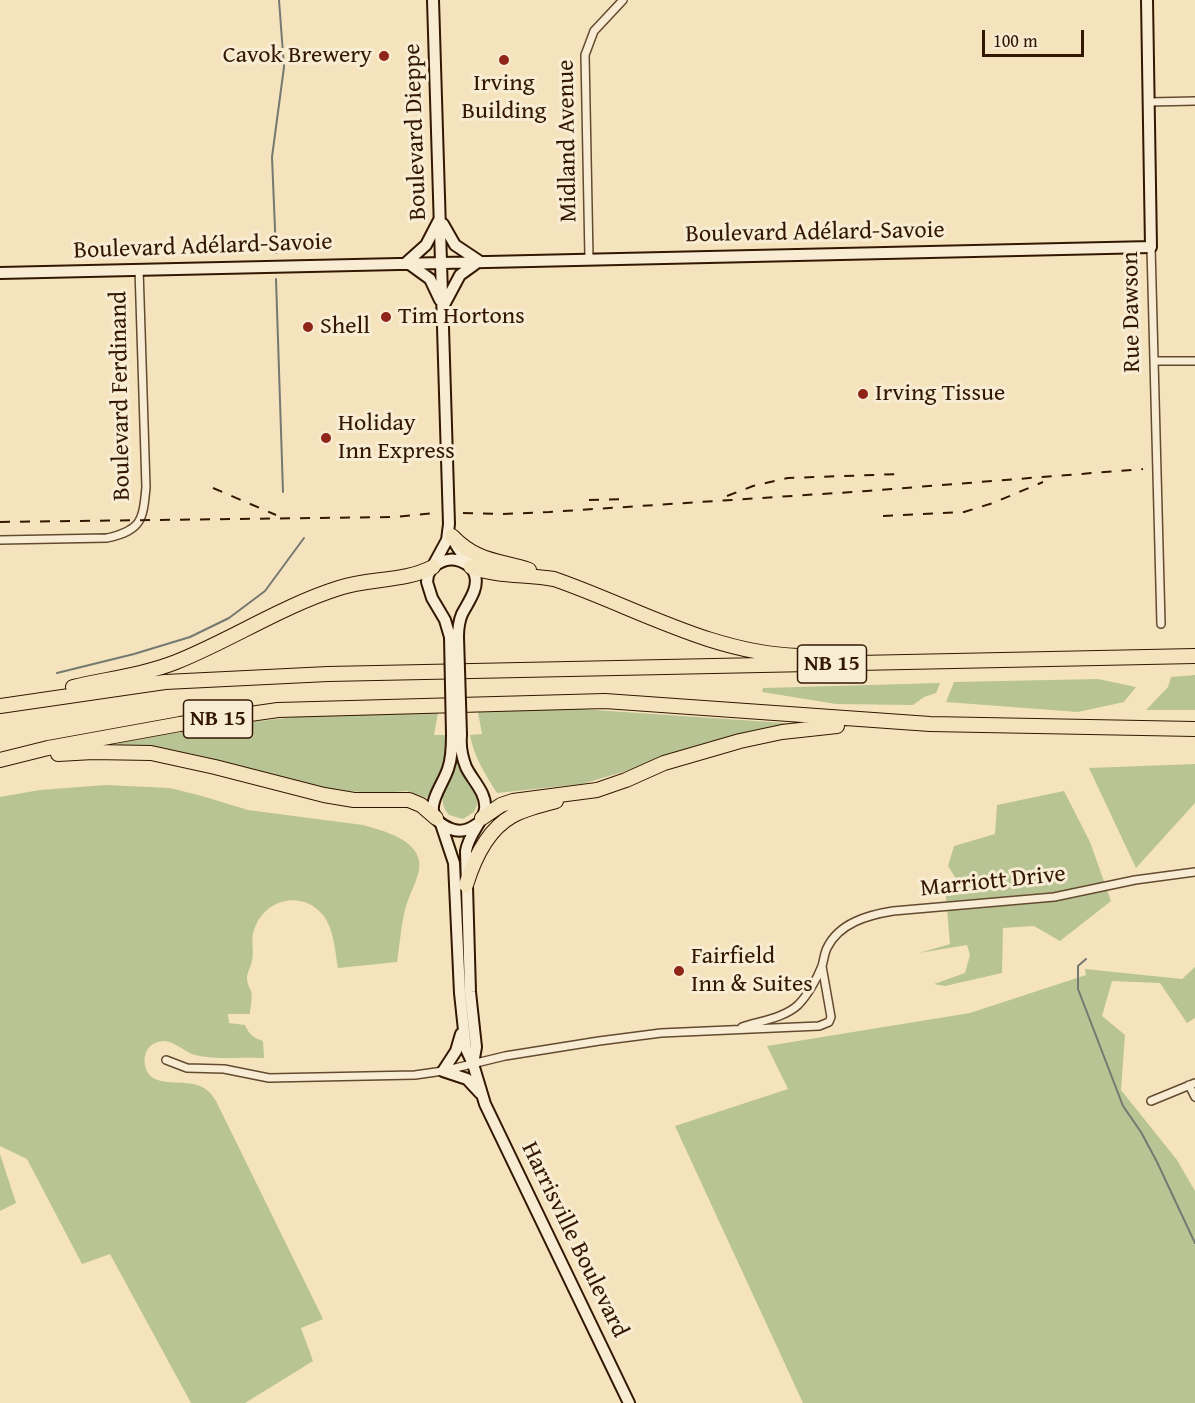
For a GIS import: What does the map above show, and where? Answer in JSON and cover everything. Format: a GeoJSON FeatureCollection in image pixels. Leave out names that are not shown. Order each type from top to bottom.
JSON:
{"type":"FeatureCollection","features":[{"type":"Feature","properties":{"kind":"highway"},"geometry":{"type":"LineString","coordinates":[[451,530],[465,549],[480,556],[554,579],[705,639],[748,651],[794,656],[947,661]]}},
{"type":"Feature","properties":{"kind":"highway"},"geometry":{"type":"LineString","coordinates":[[0,706],[159,668],[177,662],[290,607],[333,590],[416,574],[433,567]]}},
{"type":"Feature","properties":{"kind":"highway"},"geometry":{"type":"LineString","coordinates":[[471,567],[495,574],[554,579]]}},
{"type":"Feature","properties":{"kind":"highway","name":"NB 15"},"geometry":{"type":"LineString","coordinates":[[0,706],[165,682],[328,674],[1195,656]]}},
{"type":"Feature","properties":{"kind":"highway","name":"NB 15"},"geometry":{"type":"LineString","coordinates":[[0,760],[48,748],[180,724],[278,710],[605,701],[930,724],[1195,729]]}},
{"type":"Feature","properties":{"kind":"highway"},"geometry":{"type":"LineString","coordinates":[[466,885],[484,842],[497,826],[512,815],[626,780],[664,763],[761,735],[827,726],[930,724]]}},
{"type":"Feature","properties":{"kind":"highway"},"geometry":{"type":"LineString","coordinates":[[0,766],[74,752],[151,753],[324,795],[354,800],[410,800],[421,805],[438,821]]}},
{"type":"Feature","properties":{"kind":"highway"},"geometry":{"type":"LineString","coordinates":[[480,821],[501,805],[513,801],[578,794]]}},
{"type":"Feature","properties":{"kind":"main road","name":"Boulevard Dieppe"},"geometry":{"type":"LineString","coordinates":[[433,0],[451,530]]}},
{"type":"Feature","properties":{"kind":"main road","name":"Rue Dawson"},"geometry":{"type":"LineString","coordinates":[[1147,0],[1151,247]]}},
{"type":"Feature","properties":{"kind":"main road"},"geometry":{"type":"LineString","coordinates":[[440,217],[453,243],[480,261],[460,275],[443,308]]}},
{"type":"Feature","properties":{"kind":"main road"},"geometry":{"type":"LineString","coordinates":[[440,217],[426,245],[407,262],[430,279],[443,308]]}},
{"type":"Feature","properties":{"kind":"main road","name":"Boulevard Adélard-Savoie"},"geometry":{"type":"LineString","coordinates":[[0,273],[407,262],[442,266],[480,261],[589,258],[1151,247]]}},
{"type":"Feature","properties":{"kind":"main road"},"geometry":{"type":"LineString","coordinates":[[451,530],[457,547],[471,567],[476,582],[454,637],[457,735],[465,765],[485,801],[485,809],[468,842],[466,885],[472,1023],[476,1047],[473,1064]]}},
{"type":"Feature","properties":{"kind":"main road"},"geometry":{"type":"LineString","coordinates":[[451,530],[428,575],[429,590],[454,637]]}},
{"type":"Feature","properties":{"kind":"main road"},"geometry":{"type":"LineString","coordinates":[[433,567],[446,560],[455,559],[471,567]]}},
{"type":"Feature","properties":{"kind":"main road"},"geometry":{"type":"LineString","coordinates":[[457,735],[450,765],[434,795],[433,803],[454,863],[462,1025],[465,1049],[473,1064]]}},
{"type":"Feature","properties":{"kind":"main road"},"geometry":{"type":"LineString","coordinates":[[438,821],[448,828],[463,831],[480,821]]}},
{"type":"Feature","properties":{"kind":"main road"},"geometry":{"type":"LineString","coordinates":[[462,1025],[456,1051],[443,1071],[466,1079],[483,1095]]}},
{"type":"Feature","properties":{"kind":"main road","name":"Harrisville Boulevard"},"geometry":{"type":"LineString","coordinates":[[473,1064],[483,1095],[629,1403]]}},
{"type":"Feature","properties":{"kind":"street","name":"Midland Avenue"},"geometry":{"type":"LineString","coordinates":[[589,258],[585,54],[594,31],[623,0]]}},
{"type":"Feature","properties":{"kind":"street"},"geometry":{"type":"LineString","coordinates":[[1150,102],[1195,101]]}},
{"type":"Feature","properties":{"kind":"street","name":"Rue Dawson"},"geometry":{"type":"LineString","coordinates":[[1151,247],[1161,624]]}},
{"type":"Feature","properties":{"kind":"street","name":"Boulevard Ferdinand"},"geometry":{"type":"LineString","coordinates":[[0,540],[107,538],[121,535],[135,528],[141,519],[146,487],[139,269]]}},
{"type":"Feature","properties":{"kind":"street"},"geometry":{"type":"LineString","coordinates":[[1154,362],[1195,361]]}},
{"type":"Feature","properties":{"kind":"street","name":"Marriott Drive"},"geometry":{"type":"LineString","coordinates":[[734,1030],[783,1015],[797,1005],[822,966],[828,946],[836,936],[855,921],[867,916],[893,911],[1054,897],[1135,880],[1193,872]]}},
{"type":"Feature","properties":{"kind":"street","name":"Marriott Drive"},"geometry":{"type":"LineString","coordinates":[[166,1060],[187,1068],[224,1069],[269,1078],[415,1075],[443,1071],[505,1056],[661,1033],[826,1025],[829,1022],[831,1009],[822,966]]}},
{"type":"Feature","properties":{"kind":"street"},"geometry":{"type":"LineString","coordinates":[[1151,1101],[1192,1084],[1195,1097]]}},
{"type":"Feature","properties":{"kind":"green space"},"geometry":{"type":"Polygon","coordinates":[[[1195,675],[1195,710],[1146,710],[1168,687],[1171,677],[1195,675]]]}},
{"type":"Feature","properties":{"kind":"green space"},"geometry":{"type":"Polygon","coordinates":[[[1098,679],[1136,687],[1124,702],[1078,712],[946,702],[954,682],[1098,679]]]}},
{"type":"Feature","properties":{"kind":"green space"},"geometry":{"type":"Polygon","coordinates":[[[940,683],[936,693],[924,697],[913,705],[836,704],[762,692],[763,688],[940,683]]]}},
{"type":"Feature","properties":{"kind":"green space"},"geometry":{"type":"Polygon","coordinates":[[[566,708],[799,724],[698,750],[582,784],[497,793],[480,765],[470,735],[482,734],[478,712],[438,713],[434,735],[447,735],[446,759],[427,798],[407,791],[379,793],[331,790],[107,746],[210,727],[312,715],[566,708]]]}},
{"type":"Feature","properties":{"kind":"green space"},"geometry":{"type":"Polygon","coordinates":[[[459,757],[477,794],[477,805],[474,812],[463,819],[449,815],[443,801],[445,787],[456,758],[459,757]]]}},
{"type":"Feature","properties":{"kind":"green space"},"geometry":{"type":"Polygon","coordinates":[[[1195,764],[1195,803],[1136,868],[1089,768],[1195,764]]]}},
{"type":"Feature","properties":{"kind":"green space"},"geometry":{"type":"Polygon","coordinates":[[[106,785],[170,788],[248,810],[363,825],[401,839],[416,852],[419,861],[419,871],[404,913],[397,962],[338,968],[330,927],[315,907],[306,903],[296,900],[287,901],[277,904],[262,916],[254,930],[253,956],[247,976],[252,994],[250,1014],[228,1014],[229,1023],[245,1025],[252,1035],[263,1041],[264,1058],[203,1057],[165,1041],[153,1044],[146,1052],[145,1067],[155,1079],[200,1086],[214,1098],[323,1319],[301,1328],[313,1361],[245,1403],[191,1403],[110,1254],[82,1264],[27,1159],[0,1146],[0,797],[40,790],[106,785]]]}},
{"type":"Feature","properties":{"kind":"green space"},"geometry":{"type":"Polygon","coordinates":[[[1064,791],[1090,842],[1111,901],[1060,941],[1034,926],[1003,928],[1002,973],[945,986],[934,984],[965,973],[970,955],[967,945],[919,953],[950,944],[945,885],[956,879],[948,866],[954,846],[995,834],[997,805],[1064,791]]]}},
{"type":"Feature","properties":{"kind":"green space"},"geometry":{"type":"Polygon","coordinates":[[[1195,967],[1195,1018],[1187,1023],[1160,983],[1112,981],[1102,1016],[1125,1035],[1121,1090],[1177,1160],[1195,1191],[1195,1403],[803,1403],[675,1126],[788,1089],[767,1046],[970,1013],[1086,975],[1085,969],[1182,979],[1195,967]]]}},
{"type":"Feature","properties":{"kind":"green space"},"geometry":{"type":"Polygon","coordinates":[[[0,1154],[16,1203],[0,1211],[0,1154]]]}},
{"type":"Feature","properties":{"kind":"waterway"},"geometry":{"type":"LineString","coordinates":[[276,253],[272,157],[284,67],[279,0]]}},
{"type":"Feature","properties":{"kind":"waterway"},"geometry":{"type":"LineString","coordinates":[[276,279],[283,492]]}},
{"type":"Feature","properties":{"kind":"waterway"},"geometry":{"type":"LineString","coordinates":[[57,673],[190,637],[229,618],[265,591],[304,538]]}},
{"type":"Feature","properties":{"kind":"waterway"},"geometry":{"type":"LineString","coordinates":[[1086,959],[1078,966],[1078,989],[1123,1106],[1141,1132],[1157,1162],[1195,1243]]}},
{"type":"Feature","properties":{"kind":"railway"},"geometry":{"type":"LineString","coordinates":[[463,513],[549,512],[867,491],[1143,469]]}},
{"type":"Feature","properties":{"kind":"railway"},"geometry":{"type":"LineString","coordinates":[[727,496],[753,486],[788,478],[901,474]]}},
{"type":"Feature","properties":{"kind":"railway"},"geometry":{"type":"LineString","coordinates":[[883,516],[964,512],[993,503],[1043,482]]}},
{"type":"Feature","properties":{"kind":"railway"},"geometry":{"type":"LineString","coordinates":[[213,488],[276,515]]}},
{"type":"Feature","properties":{"kind":"railway"},"geometry":{"type":"LineString","coordinates":[[589,500],[628,499]]}},
{"type":"Feature","properties":{"kind":"railway"},"geometry":{"type":"LineString","coordinates":[[0,522],[396,517],[434,513]]}},
{"type":"Feature","properties":{"kind":"place","name":"Cavok Brewery"},"geometry":{"type":"Point","coordinates":[384,56]}},
{"type":"Feature","properties":{"kind":"place","name":"Irving Building"},"geometry":{"type":"Point","coordinates":[504,60]}},
{"type":"Feature","properties":{"kind":"place","name":"Tim Hortons"},"geometry":{"type":"Point","coordinates":[386,317]}},
{"type":"Feature","properties":{"kind":"place","name":"Shell"},"geometry":{"type":"Point","coordinates":[308,327]}},
{"type":"Feature","properties":{"kind":"place","name":"Irving Tissue"},"geometry":{"type":"Point","coordinates":[863,394]}},
{"type":"Feature","properties":{"kind":"place","name":"Holiday Inn Express"},"geometry":{"type":"Point","coordinates":[326,438]}},
{"type":"Feature","properties":{"kind":"place","name":"Fairfield Inn & Suites"},"geometry":{"type":"Point","coordinates":[679,971]}}]}
